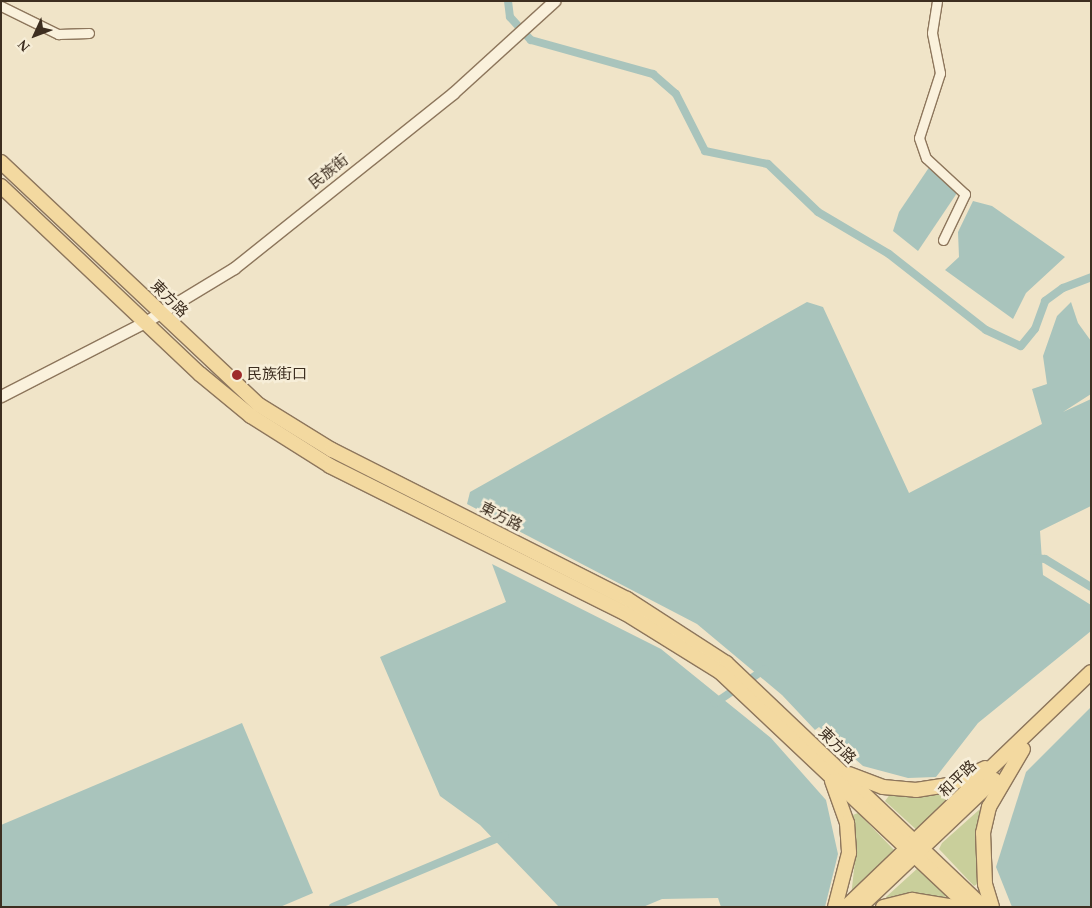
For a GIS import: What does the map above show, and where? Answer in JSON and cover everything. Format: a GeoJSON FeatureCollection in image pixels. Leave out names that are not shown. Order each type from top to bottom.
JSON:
{"type":"FeatureCollection","features":[{"type":"Feature","properties":{"kind":"main road","name":"東方路"},"geometry":{"type":"LineString","coordinates":[[1,162],[160,312],[238,389],[302,433],[627,599],[702,645],[742,676],[834,772]]}},
{"type":"Feature","properties":{"kind":"main road","name":"東方路"},"geometry":{"type":"LineString","coordinates":[[1,186],[145,322],[251,416],[330,466],[625,613],[695,653],[732,681],[834,772],[915,850],[969,907]]}},
{"type":"Feature","properties":{"kind":"main road","name":"和平路"},"geometry":{"type":"LineString","coordinates":[[860,907],[1021,746],[1091,672]]}},
{"type":"Feature","properties":{"kind":"main road","name":"和平路"},"geometry":{"type":"LineString","coordinates":[[1021,746],[1091,685]]}},
{"type":"Feature","properties":{"kind":"main road"},"geometry":{"type":"LineString","coordinates":[[834,772],[867,782],[916,790],[949,785],[981,772],[1021,746]]}},
{"type":"Feature","properties":{"kind":"main road"},"geometry":{"type":"LineString","coordinates":[[992,907],[985,884],[984,833],[989,807],[1021,746]]}},
{"type":"Feature","properties":{"kind":"main road"},"geometry":{"type":"LineString","coordinates":[[834,772],[847,823],[849,854],[835,907]]}},
{"type":"Feature","properties":{"kind":"main road","name":"東方路"},"geometry":{"type":"LineString","coordinates":[[915,850],[983,907]]}},
{"type":"Feature","properties":{"kind":"main road","name":"和平路"},"geometry":{"type":"LineString","coordinates":[[846,907],[915,850]]}},
{"type":"Feature","properties":{"kind":"main road"},"geometry":{"type":"LineString","coordinates":[[883,907],[912,900],[956,907]]}},
{"type":"Feature","properties":{"kind":"street","name":"民族街"},"geometry":{"type":"LineString","coordinates":[[145,322],[234,268],[536,22],[554,1]]}},
{"type":"Feature","properties":{"kind":"street"},"geometry":{"type":"LineString","coordinates":[[937,1],[932,33],[940,73],[919,138],[926,158],[965,194],[942,240]]}},
{"type":"Feature","properties":{"kind":"street"},"geometry":{"type":"LineString","coordinates":[[1,6],[14,5],[58,34],[89,33]]}},
{"type":"Feature","properties":{"kind":"street"},"geometry":{"type":"LineString","coordinates":[[1,396],[145,322]]}},
{"type":"Feature","properties":{"kind":"green space"},"geometry":{"type":"Polygon","coordinates":[[[955,791],[958,796],[920,833],[885,801],[891,793],[926,796],[955,791]]]}},
{"type":"Feature","properties":{"kind":"green space"},"geometry":{"type":"Polygon","coordinates":[[[980,809],[984,809],[979,883],[974,886],[939,849],[942,843],[980,809]]]}},
{"type":"Feature","properties":{"kind":"green space"},"geometry":{"type":"Polygon","coordinates":[[[858,813],[898,854],[851,897],[856,851],[850,816],[858,813]]]}},
{"type":"Feature","properties":{"kind":"green space"},"geometry":{"type":"Polygon","coordinates":[[[919,867],[946,892],[945,898],[915,897],[886,902],[886,897],[919,867]]]}},
{"type":"Feature","properties":{"kind":"water"},"geometry":{"type":"Polygon","coordinates":[[[930,166],[957,193],[918,251],[893,231],[899,212],[930,166]]]}},
{"type":"Feature","properties":{"kind":"water"},"geometry":{"type":"Polygon","coordinates":[[[973,201],[992,206],[1065,257],[1026,293],[1013,319],[945,270],[959,257],[958,232],[973,201]]]}},
{"type":"Feature","properties":{"kind":"water"},"geometry":{"type":"Polygon","coordinates":[[[807,302],[823,307],[909,493],[1042,424],[1032,389],[1047,384],[1043,356],[1057,316],[1071,302],[1078,323],[1091,341],[1091,394],[1063,412],[1091,399],[1091,506],[1040,531],[1043,575],[1091,605],[1091,631],[978,723],[936,777],[908,778],[863,766],[819,727],[815,730],[782,695],[697,624],[467,504],[470,492],[807,302]]]}},
{"type":"Feature","properties":{"kind":"water"},"geometry":{"type":"Polygon","coordinates":[[[492,564],[661,649],[771,738],[826,800],[838,854],[825,907],[721,907],[718,898],[662,899],[643,907],[559,907],[480,825],[440,796],[380,657],[506,602],[492,564]]]}},
{"type":"Feature","properties":{"kind":"water"},"geometry":{"type":"Polygon","coordinates":[[[1091,707],[1091,907],[1012,907],[996,867],[1026,772],[1091,707]]]}},
{"type":"Feature","properties":{"kind":"water"},"geometry":{"type":"Polygon","coordinates":[[[242,723],[313,893],[280,907],[1,907],[1,825],[242,723]]]}},
{"type":"Feature","properties":{"kind":"waterway"},"geometry":{"type":"LineString","coordinates":[[508,1],[510,17],[531,40],[653,74],[676,94],[705,151],[768,164],[818,212],[889,254],[986,330],[1021,346],[1035,329],[1045,301],[1063,288],[1091,277]]}},
{"type":"Feature","properties":{"kind":"waterway"},"geometry":{"type":"LineString","coordinates":[[1033,558],[1045,559],[1091,587]]}},
{"type":"Feature","properties":{"kind":"waterway"},"geometry":{"type":"LineString","coordinates":[[715,703],[765,669]]}},
{"type":"Feature","properties":{"kind":"waterway"},"geometry":{"type":"LineString","coordinates":[[333,907],[505,835]]}},
{"type":"Feature","properties":{"kind":"place","name":"民族街口"},"geometry":{"type":"Point","coordinates":[237,375]}}]}
